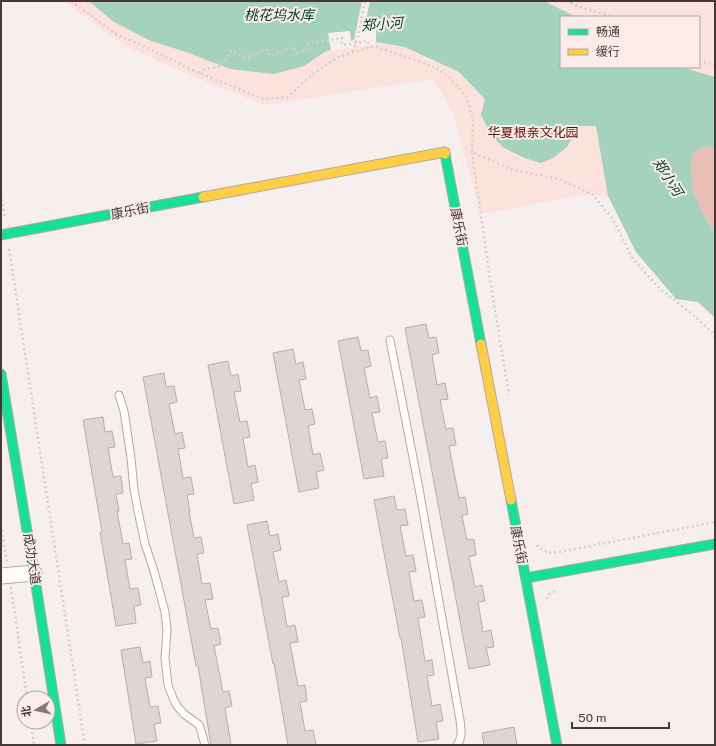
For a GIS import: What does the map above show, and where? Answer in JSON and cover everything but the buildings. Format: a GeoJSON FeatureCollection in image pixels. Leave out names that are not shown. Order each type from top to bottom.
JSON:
{"type":"FeatureCollection","features":[{"type":"Feature","properties":{"kind":"street","name":"康乐街"},"geometry":{"type":"LineString","coordinates":[[4,234],[445,152],[557,745]]}},
{"type":"Feature","properties":{"kind":"street","name":"成功大道"},"geometry":{"type":"LineString","coordinates":[[1,374],[62,745]]}},
{"type":"Feature","properties":{"kind":"street"},"geometry":{"type":"LineString","coordinates":[[526,578],[715,544]]}},
{"type":"Feature","properties":{"kind":"street"},"geometry":{"type":"LineString","coordinates":[[5,575],[34,573]]}},
{"type":"Feature","properties":{"kind":"lane"},"geometry":{"type":"LineString","coordinates":[[390,340],[418,483],[462,732],[457,745]]}},
{"type":"Feature","properties":{"kind":"lane"},"geometry":{"type":"LineString","coordinates":[[120,395],[124,411],[138,511],[165,612],[165,658],[168,685],[173,698],[184,714],[200,727],[205,745]]}},
{"type":"Feature","properties":{"kind":"path"},"geometry":{"type":"LineString","coordinates":[[71,1],[116,34],[199,73],[264,98],[287,97],[313,74],[338,57],[374,46],[435,67],[450,78],[466,96],[473,119],[472,152],[493,303],[511,402]]}},
{"type":"Feature","properties":{"kind":"path"},"geometry":{"type":"LineString","coordinates":[[352,53],[358,36],[365,1]]}},
{"type":"Feature","properties":{"kind":"path"},"geometry":{"type":"LineString","coordinates":[[566,1],[580,7],[611,16]]}},
{"type":"Feature","properties":{"kind":"path"},"geometry":{"type":"LineString","coordinates":[[199,73],[206,69],[221,66],[231,51],[246,58],[266,49],[270,56],[294,46],[297,53],[306,49],[307,44],[342,38],[342,45],[368,41],[369,48]]}},
{"type":"Feature","properties":{"kind":"path"},"geometry":{"type":"LineString","coordinates":[[700,60],[715,66]]}},
{"type":"Feature","properties":{"kind":"path"},"geometry":{"type":"LineString","coordinates":[[472,152],[514,170],[559,179],[592,194],[612,218],[633,259],[660,289],[691,312],[712,332],[715,338]]}},
{"type":"Feature","properties":{"kind":"path"},"geometry":{"type":"LineString","coordinates":[[1,194],[4,234],[85,745]]}},
{"type":"Feature","properties":{"kind":"path"},"geometry":{"type":"LineString","coordinates":[[537,542],[538,547],[549,553],[559,552],[715,522]]}},
{"type":"Feature","properties":{"kind":"path"},"geometry":{"type":"LineString","coordinates":[[1,526],[5,575],[26,690]]}},
{"type":"Feature","properties":{"kind":"path"},"geometry":{"type":"LineString","coordinates":[[546,600],[549,594],[556,591]]}},
{"type":"Feature","properties":{"kind":"path"},"geometry":{"type":"LineString","coordinates":[[32,730],[34,745]]}},
{"type":"Feature","properties":{"kind":"green space","name":"华夏根亲文化园"},"geometry":{"type":"Polygon","coordinates":[[[64,1],[715,1],[715,318],[698,302],[676,299],[636,252],[608,196],[581,195],[482,214],[453,113],[433,79],[265,105],[189,75],[125,46],[64,1]]]}},
{"type":"Feature","properties":{"kind":"shaded area"},"geometry":{"type":"Polygon","coordinates":[[[706,146],[715,148],[715,232],[697,202],[692,191],[691,183],[690,173],[692,154],[706,146]]]}},
{"type":"Feature","properties":{"kind":"water","name":"华夏根亲文化园"},"geometry":{"type":"Polygon","coordinates":[[[89,1],[544,1],[574,16],[560,16],[560,68],[684,68],[715,77],[715,148],[706,146],[692,154],[691,173],[692,190],[705,217],[715,232],[715,318],[698,302],[676,299],[636,252],[608,196],[596,126],[578,126],[567,147],[553,158],[541,163],[525,158],[504,148],[492,136],[481,115],[485,99],[459,72],[405,47],[376,42],[326,51],[304,66],[274,74],[230,69],[186,52],[151,41],[114,22],[89,1]]]}},
{"type":"Feature","properties":{"kind":"pier"},"geometry":{"type":"Polygon","coordinates":[[[362,1],[370,1],[364,30],[376,29],[376,44],[331,51],[328,33],[350,31],[351,41],[354,40],[362,1]]]}},
{"type":"Feature","properties":{"kind":"traffic: fast"},"geometry":{"type":"LineString","coordinates":[[445,154],[481,344]]}},
{"type":"Feature","properties":{"kind":"traffic: fast"},"geometry":{"type":"LineString","coordinates":[[1,235],[203,197]]}},
{"type":"Feature","properties":{"kind":"traffic: fast"},"geometry":{"type":"LineString","coordinates":[[1,374],[61,745]]}},
{"type":"Feature","properties":{"kind":"traffic: fast"},"geometry":{"type":"LineString","coordinates":[[511,500],[557,745]]}},
{"type":"Feature","properties":{"kind":"traffic: fast"},"geometry":{"type":"LineString","coordinates":[[526,578],[715,544]]}},
{"type":"Feature","properties":{"kind":"traffic: slow"},"geometry":{"type":"LineString","coordinates":[[203,197],[445,152],[445,154]]}},
{"type":"Feature","properties":{"kind":"traffic: slow"},"geometry":{"type":"LineString","coordinates":[[481,344],[511,500]]}},
{"type":"Feature","properties":{"kind":"water label","name":"桃花坞水库"},"geometry":{"type":"Point","coordinates":[279,15]}},
{"type":"Feature","properties":{"kind":"water label","name":"郑小河"},"geometry":{"type":"Point","coordinates":[382,24]}},
{"type":"Feature","properties":{"kind":"water label","name":"郑小河"},"geometry":{"type":"Point","coordinates":[668,177]}}]}
